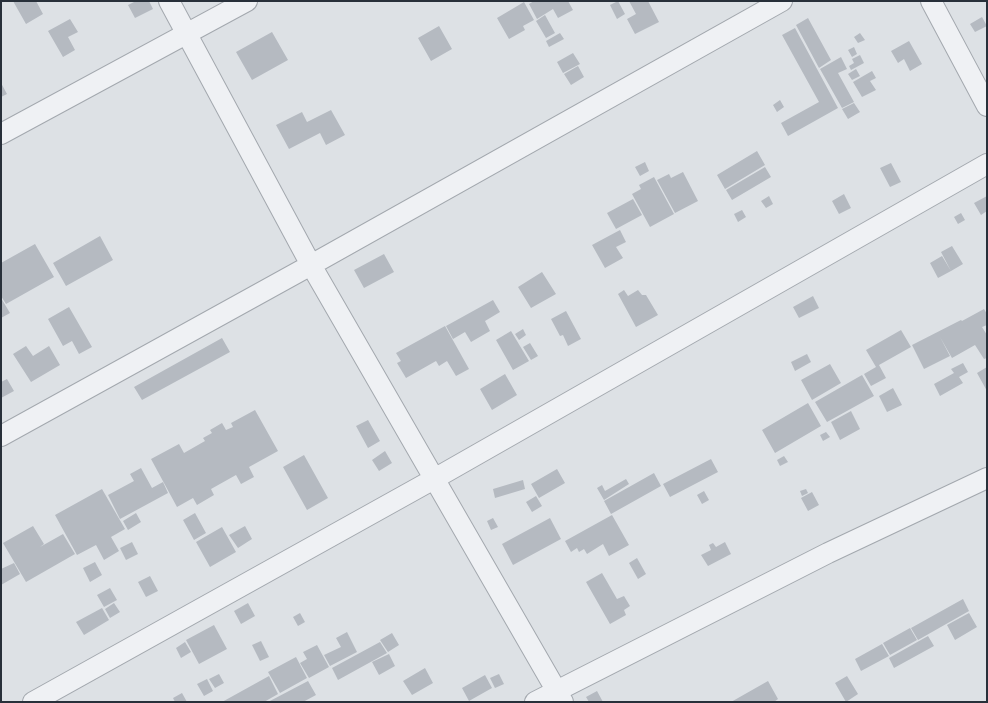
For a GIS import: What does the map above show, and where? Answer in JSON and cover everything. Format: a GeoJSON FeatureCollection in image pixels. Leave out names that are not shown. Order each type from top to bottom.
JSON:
{"type":"FeatureCollection","features":[{"type":"Feature","properties":{"kind":"street"},"geometry":{"type":"LineString","coordinates":[[169,1],[311,265],[560,696]]}},
{"type":"Feature","properties":{"kind":"street"},"geometry":{"type":"LineString","coordinates":[[1,134],[247,1]]}},
{"type":"Feature","properties":{"kind":"street"},"geometry":{"type":"LineString","coordinates":[[1,436],[782,1]]}},
{"type":"Feature","properties":{"kind":"street"},"geometry":{"type":"LineString","coordinates":[[931,1],[987,106]]}},
{"type":"Feature","properties":{"kind":"street"},"geometry":{"type":"LineString","coordinates":[[33,702],[434,479],[987,164]]}},
{"type":"Feature","properties":{"kind":"street"},"geometry":{"type":"LineString","coordinates":[[535,702],[560,696],[828,552],[987,478]]}},
{"type":"Feature","properties":{"kind":"building"},"geometry":{"type":"Polygon","coordinates":[[[13,1],[36,1],[43,14],[26,24],[13,1]]]}},
{"type":"Feature","properties":{"kind":"building"},"geometry":{"type":"Polygon","coordinates":[[[136,1],[149,1],[153,9],[135,18],[128,5],[136,1]]]}},
{"type":"Feature","properties":{"kind":"building"},"geometry":{"type":"Polygon","coordinates":[[[534,1],[568,1],[573,10],[558,18],[553,9],[537,19],[529,4],[534,1]]]}},
{"type":"Feature","properties":{"kind":"building"},"geometry":{"type":"Polygon","coordinates":[[[618,1],[625,14],[617,19],[610,5],[618,1]]]}},
{"type":"Feature","properties":{"kind":"building"},"geometry":{"type":"Polygon","coordinates":[[[629,1],[648,1],[659,22],[635,34],[627,19],[636,14],[629,1]]]}},
{"type":"Feature","properties":{"kind":"building"},"geometry":{"type":"Polygon","coordinates":[[[524,2],[534,20],[523,26],[525,30],[509,39],[497,18],[524,2]]]}},
{"type":"Feature","properties":{"kind":"building"},"geometry":{"type":"Polygon","coordinates":[[[545,15],[555,33],[546,38],[536,21],[545,15]]]}},
{"type":"Feature","properties":{"kind":"building"},"geometry":{"type":"Polygon","coordinates":[[[982,17],[987,26],[975,32],[970,24],[982,17]]]}},
{"type":"Feature","properties":{"kind":"building"},"geometry":{"type":"Polygon","coordinates":[[[808,18],[831,60],[819,68],[796,25],[808,18]]]}},
{"type":"Feature","properties":{"kind":"building"},"geometry":{"type":"Polygon","coordinates":[[[70,19],[78,32],[68,37],[75,50],[63,57],[48,31],[70,19]]]}},
{"type":"Feature","properties":{"kind":"building"},"geometry":{"type":"Polygon","coordinates":[[[439,26],[452,49],[431,61],[418,38],[439,26]]]}},
{"type":"Feature","properties":{"kind":"building"},"geometry":{"type":"Polygon","coordinates":[[[795,28],[838,108],[788,136],[781,123],[819,102],[782,35],[795,28]]]}},
{"type":"Feature","properties":{"kind":"building"},"geometry":{"type":"Polygon","coordinates":[[[272,32],[288,60],[252,80],[236,52],[272,32]]]}},
{"type":"Feature","properties":{"kind":"building"},"geometry":{"type":"Polygon","coordinates":[[[560,33],[564,39],[549,47],[546,41],[560,33]]]}},
{"type":"Feature","properties":{"kind":"building"},"geometry":{"type":"Polygon","coordinates":[[[860,33],[865,40],[858,43],[854,37],[860,33]]]}},
{"type":"Feature","properties":{"kind":"building"},"geometry":{"type":"Polygon","coordinates":[[[909,41],[922,64],[910,71],[904,59],[898,63],[891,51],[909,41]]]}},
{"type":"Feature","properties":{"kind":"building"},"geometry":{"type":"Polygon","coordinates":[[[854,47],[857,54],[852,57],[848,50],[854,47]]]}},
{"type":"Feature","properties":{"kind":"building"},"geometry":{"type":"Polygon","coordinates":[[[573,53],[580,64],[563,73],[557,62],[573,53]]]}},
{"type":"Feature","properties":{"kind":"building"},"geometry":{"type":"Polygon","coordinates":[[[860,55],[864,63],[851,70],[849,66],[854,63],[852,59],[860,55]]]}},
{"type":"Feature","properties":{"kind":"building"},"geometry":{"type":"Polygon","coordinates":[[[841,57],[847,69],[838,73],[854,102],[842,108],[820,69],[841,57]]]}},
{"type":"Feature","properties":{"kind":"building"},"geometry":{"type":"Polygon","coordinates":[[[578,66],[584,77],[571,85],[564,74],[578,66]]]}},
{"type":"Feature","properties":{"kind":"building"},"geometry":{"type":"Polygon","coordinates":[[[856,69],[860,76],[852,80],[848,74],[856,69]]]}},
{"type":"Feature","properties":{"kind":"building"},"geometry":{"type":"Polygon","coordinates":[[[872,71],[876,78],[870,81],[876,90],[862,97],[853,82],[872,71]]]}},
{"type":"Feature","properties":{"kind":"building"},"geometry":{"type":"Polygon","coordinates":[[[1,83],[7,94],[1,97],[1,83]]]}},
{"type":"Feature","properties":{"kind":"building"},"geometry":{"type":"Polygon","coordinates":[[[780,100],[784,107],[777,112],[773,105],[780,100]]]}},
{"type":"Feature","properties":{"kind":"building"},"geometry":{"type":"Polygon","coordinates":[[[854,103],[860,112],[848,119],[842,109],[854,103]]]}},
{"type":"Feature","properties":{"kind":"building"},"geometry":{"type":"Polygon","coordinates":[[[331,110],[345,135],[326,145],[320,133],[289,149],[276,125],[302,112],[307,122],[331,110]]]}},
{"type":"Feature","properties":{"kind":"building"},"geometry":{"type":"Polygon","coordinates":[[[757,151],[765,165],[725,189],[717,175],[757,151]]]}},
{"type":"Feature","properties":{"kind":"building"},"geometry":{"type":"Polygon","coordinates":[[[645,162],[649,171],[640,176],[635,167],[645,162]]]}},
{"type":"Feature","properties":{"kind":"building"},"geometry":{"type":"Polygon","coordinates":[[[891,163],[901,182],[890,187],[880,168],[891,163]]]}},
{"type":"Feature","properties":{"kind":"building"},"geometry":{"type":"Polygon","coordinates":[[[765,167],[771,177],[732,200],[726,190],[765,167]]]}},
{"type":"Feature","properties":{"kind":"building"},"geometry":{"type":"Polygon","coordinates":[[[683,172],[698,201],[675,213],[657,180],[669,174],[671,178],[683,172]]]}},
{"type":"Feature","properties":{"kind":"building"},"geometry":{"type":"Polygon","coordinates":[[[654,177],[674,214],[650,227],[632,194],[641,189],[639,185],[654,177]]]}},
{"type":"Feature","properties":{"kind":"building"},"geometry":{"type":"Polygon","coordinates":[[[844,194],[851,208],[839,214],[832,201],[844,194]]]}},
{"type":"Feature","properties":{"kind":"building"},"geometry":{"type":"Polygon","coordinates":[[[769,196],[773,204],[766,208],[761,201],[769,196]]]}},
{"type":"Feature","properties":{"kind":"building"},"geometry":{"type":"Polygon","coordinates":[[[987,196],[987,211],[981,215],[974,203],[987,196]]]}},
{"type":"Feature","properties":{"kind":"building"},"geometry":{"type":"Polygon","coordinates":[[[633,199],[642,215],[616,229],[607,213],[633,199]]]}},
{"type":"Feature","properties":{"kind":"building"},"geometry":{"type":"Polygon","coordinates":[[[742,210],[746,217],[738,222],[734,214],[742,210]]]}},
{"type":"Feature","properties":{"kind":"building"},"geometry":{"type":"Polygon","coordinates":[[[961,213],[965,220],[958,224],[954,217],[961,213]]]}},
{"type":"Feature","properties":{"kind":"building"},"geometry":{"type":"Polygon","coordinates":[[[620,230],[626,242],[616,247],[623,258],[605,268],[592,245],[620,230]]]}},
{"type":"Feature","properties":{"kind":"building"},"geometry":{"type":"Polygon","coordinates":[[[100,236],[113,260],[66,286],[53,263],[100,236]]]}},
{"type":"Feature","properties":{"kind":"building"},"geometry":{"type":"Polygon","coordinates":[[[35,244],[54,277],[6,304],[1,296],[1,263],[35,244]]]}},
{"type":"Feature","properties":{"kind":"building"},"geometry":{"type":"Polygon","coordinates":[[[952,246],[963,264],[951,271],[941,252],[952,246]]]}},
{"type":"Feature","properties":{"kind":"building"},"geometry":{"type":"Polygon","coordinates":[[[384,254],[394,272],[364,288],[354,270],[384,254]]]}},
{"type":"Feature","properties":{"kind":"building"},"geometry":{"type":"Polygon","coordinates":[[[942,256],[951,271],[938,278],[930,263],[942,256]]]}},
{"type":"Feature","properties":{"kind":"building"},"geometry":{"type":"Polygon","coordinates":[[[542,272],[556,294],[531,308],[518,287],[542,272]]]}},
{"type":"Feature","properties":{"kind":"building"},"geometry":{"type":"Polygon","coordinates":[[[624,290],[628,296],[638,290],[642,295],[646,295],[658,315],[636,327],[618,294],[624,290]]]}},
{"type":"Feature","properties":{"kind":"building"},"geometry":{"type":"Polygon","coordinates":[[[813,296],[819,308],[799,318],[793,307],[813,296]]]}},
{"type":"Feature","properties":{"kind":"building"},"geometry":{"type":"Polygon","coordinates":[[[1,298],[10,313],[1,318],[1,298]]]}},
{"type":"Feature","properties":{"kind":"building"},"geometry":{"type":"Polygon","coordinates":[[[493,300],[500,312],[485,321],[490,331],[471,342],[465,332],[453,339],[446,326],[493,300]]]}},
{"type":"Feature","properties":{"kind":"building"},"geometry":{"type":"Polygon","coordinates":[[[69,307],[92,347],[79,354],[72,341],[63,346],[48,319],[69,307]]]}},
{"type":"Feature","properties":{"kind":"building"},"geometry":{"type":"Polygon","coordinates":[[[984,309],[987,314],[987,325],[982,327],[987,335],[987,358],[984,359],[975,345],[952,358],[940,337],[950,356],[924,369],[912,345],[984,309]]]}},
{"type":"Feature","properties":{"kind":"building"},"geometry":{"type":"Polygon","coordinates":[[[566,311],[581,339],[568,346],[563,335],[560,336],[551,319],[566,311]]]}},
{"type":"Feature","properties":{"kind":"building"},"geometry":{"type":"Polygon","coordinates":[[[445,326],[469,369],[456,376],[447,361],[439,366],[436,361],[406,378],[397,363],[401,361],[396,353],[445,326]]]}},
{"type":"Feature","properties":{"kind":"building"},"geometry":{"type":"Polygon","coordinates":[[[523,329],[526,335],[519,340],[515,334],[523,329]]]}},
{"type":"Feature","properties":{"kind":"building"},"geometry":{"type":"Polygon","coordinates":[[[901,330],[911,347],[879,365],[886,378],[871,386],[864,374],[876,367],[866,350],[901,330]]]}},
{"type":"Feature","properties":{"kind":"building"},"geometry":{"type":"Polygon","coordinates":[[[511,331],[529,361],[513,370],[496,340],[511,331]]]}},
{"type":"Feature","properties":{"kind":"building"},"geometry":{"type":"Polygon","coordinates":[[[222,338],[230,352],[142,400],[134,387],[222,338]]]}},
{"type":"Feature","properties":{"kind":"building"},"geometry":{"type":"Polygon","coordinates":[[[530,343],[538,356],[531,360],[523,347],[530,343]]]}},
{"type":"Feature","properties":{"kind":"building"},"geometry":{"type":"Polygon","coordinates":[[[26,346],[33,356],[49,346],[60,365],[31,382],[13,354],[26,346]]]}},
{"type":"Feature","properties":{"kind":"building"},"geometry":{"type":"Polygon","coordinates":[[[807,354],[811,362],[795,371],[791,362],[807,354]]]}},
{"type":"Feature","properties":{"kind":"building"},"geometry":{"type":"Polygon","coordinates":[[[963,363],[968,372],[959,377],[963,383],[940,396],[934,384],[954,373],[951,369],[963,363]]]}},
{"type":"Feature","properties":{"kind":"building"},"geometry":{"type":"Polygon","coordinates":[[[830,364],[841,383],[812,400],[801,380],[830,364]]]}},
{"type":"Feature","properties":{"kind":"building"},"geometry":{"type":"Polygon","coordinates":[[[987,367],[987,391],[977,373],[987,367]]]}},
{"type":"Feature","properties":{"kind":"building"},"geometry":{"type":"Polygon","coordinates":[[[505,374],[517,395],[492,410],[480,389],[505,374]]]}},
{"type":"Feature","properties":{"kind":"building"},"geometry":{"type":"Polygon","coordinates":[[[862,375],[874,396],[827,422],[815,402],[862,375]]]}},
{"type":"Feature","properties":{"kind":"building"},"geometry":{"type":"Polygon","coordinates":[[[7,379],[14,391],[1,398],[1,382],[7,379]]]}},
{"type":"Feature","properties":{"kind":"building"},"geometry":{"type":"Polygon","coordinates":[[[893,388],[902,405],[887,412],[879,396],[893,388]]]}},
{"type":"Feature","properties":{"kind":"building"},"geometry":{"type":"Polygon","coordinates":[[[808,403],[821,426],[775,453],[762,430],[808,403]]]}},
{"type":"Feature","properties":{"kind":"building"},"geometry":{"type":"Polygon","coordinates":[[[255,410],[278,451],[249,467],[254,477],[241,484],[236,475],[211,489],[214,495],[197,505],[193,498],[177,507],[151,459],[179,444],[184,453],[205,441],[203,438],[212,433],[210,430],[222,423],[226,430],[233,427],[231,423],[255,410]]]}},
{"type":"Feature","properties":{"kind":"building"},"geometry":{"type":"Polygon","coordinates":[[[851,411],[860,429],[840,440],[831,422],[851,411]]]}},
{"type":"Feature","properties":{"kind":"building"},"geometry":{"type":"Polygon","coordinates":[[[368,420],[380,441],[368,448],[356,426],[368,420]]]}},
{"type":"Feature","properties":{"kind":"building"},"geometry":{"type":"Polygon","coordinates":[[[826,432],[830,437],[823,441],[820,435],[826,432]]]}},
{"type":"Feature","properties":{"kind":"building"},"geometry":{"type":"Polygon","coordinates":[[[385,451],[392,463],[379,471],[372,460],[385,451]]]}},
{"type":"Feature","properties":{"kind":"building"},"geometry":{"type":"Polygon","coordinates":[[[304,455],[328,498],[307,510],[283,467],[304,455]]]}},
{"type":"Feature","properties":{"kind":"building"},"geometry":{"type":"Polygon","coordinates":[[[784,456],[788,462],[780,466],[777,460],[784,456]]]}},
{"type":"Feature","properties":{"kind":"building"},"geometry":{"type":"Polygon","coordinates":[[[711,459],[718,472],[670,497],[663,484],[711,459]]]}},
{"type":"Feature","properties":{"kind":"building"},"geometry":{"type":"Polygon","coordinates":[[[141,468],[152,488],[163,482],[168,493],[120,519],[108,495],[134,481],[130,474],[141,468]]]}},
{"type":"Feature","properties":{"kind":"building"},"geometry":{"type":"Polygon","coordinates":[[[557,469],[565,483],[539,498],[531,484],[557,469]]]}},
{"type":"Feature","properties":{"kind":"building"},"geometry":{"type":"Polygon","coordinates":[[[654,473],[661,486],[611,514],[604,501],[654,473]]]}},
{"type":"Feature","properties":{"kind":"building"},"geometry":{"type":"Polygon","coordinates":[[[626,479],[629,484],[604,500],[597,488],[602,485],[605,491],[626,479]]]}},
{"type":"Feature","properties":{"kind":"building"},"geometry":{"type":"Polygon","coordinates":[[[523,480],[525,489],[495,498],[493,489],[523,480]]]}},
{"type":"Feature","properties":{"kind":"building"},"geometry":{"type":"Polygon","coordinates":[[[102,489],[125,529],[111,537],[119,551],[104,560],[96,545],[77,555],[55,515],[102,489]]]}},
{"type":"Feature","properties":{"kind":"building"},"geometry":{"type":"Polygon","coordinates":[[[806,489],[808,493],[802,496],[800,491],[806,489]]]}},
{"type":"Feature","properties":{"kind":"building"},"geometry":{"type":"Polygon","coordinates":[[[704,491],[709,500],[702,504],[697,495],[704,491]]]}},
{"type":"Feature","properties":{"kind":"building"},"geometry":{"type":"Polygon","coordinates":[[[812,492],[819,505],[808,511],[801,498],[812,492]]]}},
{"type":"Feature","properties":{"kind":"building"},"geometry":{"type":"Polygon","coordinates":[[[536,496],[542,506],[532,512],[526,502],[536,496]]]}},
{"type":"Feature","properties":{"kind":"building"},"geometry":{"type":"Polygon","coordinates":[[[136,513],[141,522],[128,530],[123,521],[136,513]]]}},
{"type":"Feature","properties":{"kind":"building"},"geometry":{"type":"Polygon","coordinates":[[[195,513],[206,533],[194,540],[183,520],[195,513]]]}},
{"type":"Feature","properties":{"kind":"building"},"geometry":{"type":"Polygon","coordinates":[[[612,515],[629,545],[609,556],[603,544],[587,554],[584,549],[579,552],[577,548],[571,552],[565,541],[612,515]]]}},
{"type":"Feature","properties":{"kind":"building"},"geometry":{"type":"Polygon","coordinates":[[[493,518],[498,527],[491,530],[487,521],[493,518]]]}},
{"type":"Feature","properties":{"kind":"building"},"geometry":{"type":"Polygon","coordinates":[[[550,518],[561,539],[513,565],[502,544],[550,518]]]}},
{"type":"Feature","properties":{"kind":"building"},"geometry":{"type":"Polygon","coordinates":[[[33,526],[44,544],[40,547],[63,534],[75,554],[26,582],[3,543],[33,526]]]}},
{"type":"Feature","properties":{"kind":"building"},"geometry":{"type":"Polygon","coordinates":[[[245,526],[252,539],[238,548],[229,535],[245,526]]]}},
{"type":"Feature","properties":{"kind":"building"},"geometry":{"type":"Polygon","coordinates":[[[222,527],[236,552],[210,567],[196,542],[222,527]]]}},
{"type":"Feature","properties":{"kind":"building"},"geometry":{"type":"Polygon","coordinates":[[[132,542],[138,554],[126,560],[120,548],[132,542]]]}},
{"type":"Feature","properties":{"kind":"building"},"geometry":{"type":"Polygon","coordinates":[[[725,542],[731,554],[708,566],[701,555],[711,550],[709,545],[713,543],[716,547],[725,542]]]}},
{"type":"Feature","properties":{"kind":"building"},"geometry":{"type":"Polygon","coordinates":[[[637,558],[646,574],[638,579],[629,563],[637,558]]]}},
{"type":"Feature","properties":{"kind":"building"},"geometry":{"type":"Polygon","coordinates":[[[95,562],[102,575],[90,582],[83,568],[95,562]]]}},
{"type":"Feature","properties":{"kind":"building"},"geometry":{"type":"Polygon","coordinates":[[[14,563],[20,574],[1,585],[1,569],[14,563]]]}},
{"type":"Feature","properties":{"kind":"building"},"geometry":{"type":"Polygon","coordinates":[[[602,573],[617,599],[624,596],[630,606],[624,610],[626,615],[610,624],[586,582],[602,573]]]}},
{"type":"Feature","properties":{"kind":"building"},"geometry":{"type":"Polygon","coordinates":[[[150,576],[158,591],[146,597],[138,582],[150,576]]]}},
{"type":"Feature","properties":{"kind":"building"},"geometry":{"type":"Polygon","coordinates":[[[110,588],[117,600],[104,607],[97,595],[110,588]]]}},
{"type":"Feature","properties":{"kind":"building"},"geometry":{"type":"Polygon","coordinates":[[[963,599],[969,611],[918,640],[911,628],[963,599]]]}},
{"type":"Feature","properties":{"kind":"building"},"geometry":{"type":"Polygon","coordinates":[[[114,603],[120,612],[110,618],[105,609],[114,603]]]}},
{"type":"Feature","properties":{"kind":"building"},"geometry":{"type":"Polygon","coordinates":[[[248,603],[255,616],[241,624],[234,611],[248,603]]]}},
{"type":"Feature","properties":{"kind":"building"},"geometry":{"type":"Polygon","coordinates":[[[102,608],[109,620],[84,635],[76,622],[102,608]]]}},
{"type":"Feature","properties":{"kind":"building"},"geometry":{"type":"Polygon","coordinates":[[[300,613],[305,622],[298,626],[293,617],[300,613]]]}},
{"type":"Feature","properties":{"kind":"building"},"geometry":{"type":"Polygon","coordinates":[[[969,613],[977,627],[955,640],[947,625],[969,613]]]}},
{"type":"Feature","properties":{"kind":"building"},"geometry":{"type":"Polygon","coordinates":[[[214,625],[227,649],[199,664],[186,640],[214,625]]]}},
{"type":"Feature","properties":{"kind":"building"},"geometry":{"type":"Polygon","coordinates":[[[910,628],[917,640],[890,655],[883,643],[910,628]]]}},
{"type":"Feature","properties":{"kind":"building"},"geometry":{"type":"Polygon","coordinates":[[[347,632],[357,652],[330,666],[324,655],[341,647],[336,638],[347,632]]]}},
{"type":"Feature","properties":{"kind":"building"},"geometry":{"type":"Polygon","coordinates":[[[392,633],[399,645],[388,652],[380,640],[392,633]]]}},
{"type":"Feature","properties":{"kind":"building"},"geometry":{"type":"Polygon","coordinates":[[[928,636],[934,646],[894,668],[889,658],[928,636]]]}},
{"type":"Feature","properties":{"kind":"building"},"geometry":{"type":"Polygon","coordinates":[[[261,641],[269,657],[260,661],[252,645],[261,641]]]}},
{"type":"Feature","properties":{"kind":"building"},"geometry":{"type":"Polygon","coordinates":[[[185,642],[191,652],[181,658],[176,648],[185,642]]]}},
{"type":"Feature","properties":{"kind":"building"},"geometry":{"type":"Polygon","coordinates":[[[380,642],[387,653],[338,680],[332,668],[380,642]]]}},
{"type":"Feature","properties":{"kind":"building"},"geometry":{"type":"Polygon","coordinates":[[[882,644],[889,656],[861,671],[855,659],[882,644]]]}},
{"type":"Feature","properties":{"kind":"building"},"geometry":{"type":"Polygon","coordinates":[[[317,645],[329,667],[309,678],[300,663],[307,659],[303,652],[317,645]]]}},
{"type":"Feature","properties":{"kind":"building"},"geometry":{"type":"Polygon","coordinates":[[[389,654],[395,666],[379,675],[372,662],[389,654]]]}},
{"type":"Feature","properties":{"kind":"building"},"geometry":{"type":"Polygon","coordinates":[[[296,657],[307,678],[280,693],[268,672],[296,657]]]}},
{"type":"Feature","properties":{"kind":"building"},"geometry":{"type":"Polygon","coordinates":[[[425,668],[433,683],[412,695],[403,681],[425,668]]]}},
{"type":"Feature","properties":{"kind":"building"},"geometry":{"type":"Polygon","coordinates":[[[219,674],[224,683],[215,688],[209,679],[219,674]]]}},
{"type":"Feature","properties":{"kind":"building"},"geometry":{"type":"Polygon","coordinates":[[[499,674],[504,684],[495,688],[490,678],[499,674]]]}},
{"type":"Feature","properties":{"kind":"building"},"geometry":{"type":"Polygon","coordinates":[[[485,675],[492,688],[469,701],[462,688],[485,675]]]}},
{"type":"Feature","properties":{"kind":"building"},"geometry":{"type":"Polygon","coordinates":[[[269,676],[278,694],[264,702],[222,702],[269,676]]]}},
{"type":"Feature","properties":{"kind":"building"},"geometry":{"type":"Polygon","coordinates":[[[847,676],[858,694],[846,702],[835,683],[847,676]]]}},
{"type":"Feature","properties":{"kind":"building"},"geometry":{"type":"Polygon","coordinates":[[[207,679],[213,691],[204,696],[197,684],[207,679]]]}},
{"type":"Feature","properties":{"kind":"building"},"geometry":{"type":"Polygon","coordinates":[[[308,681],[316,695],[303,702],[268,702],[308,681]]]}},
{"type":"Feature","properties":{"kind":"building"},"geometry":{"type":"Polygon","coordinates":[[[768,681],[778,699],[774,702],[731,702],[768,681]]]}},
{"type":"Feature","properties":{"kind":"building"},"geometry":{"type":"Polygon","coordinates":[[[597,691],[603,702],[589,702],[586,697],[597,691]]]}},
{"type":"Feature","properties":{"kind":"building"},"geometry":{"type":"Polygon","coordinates":[[[182,693],[187,702],[175,702],[173,698],[182,693]]]}}]}
